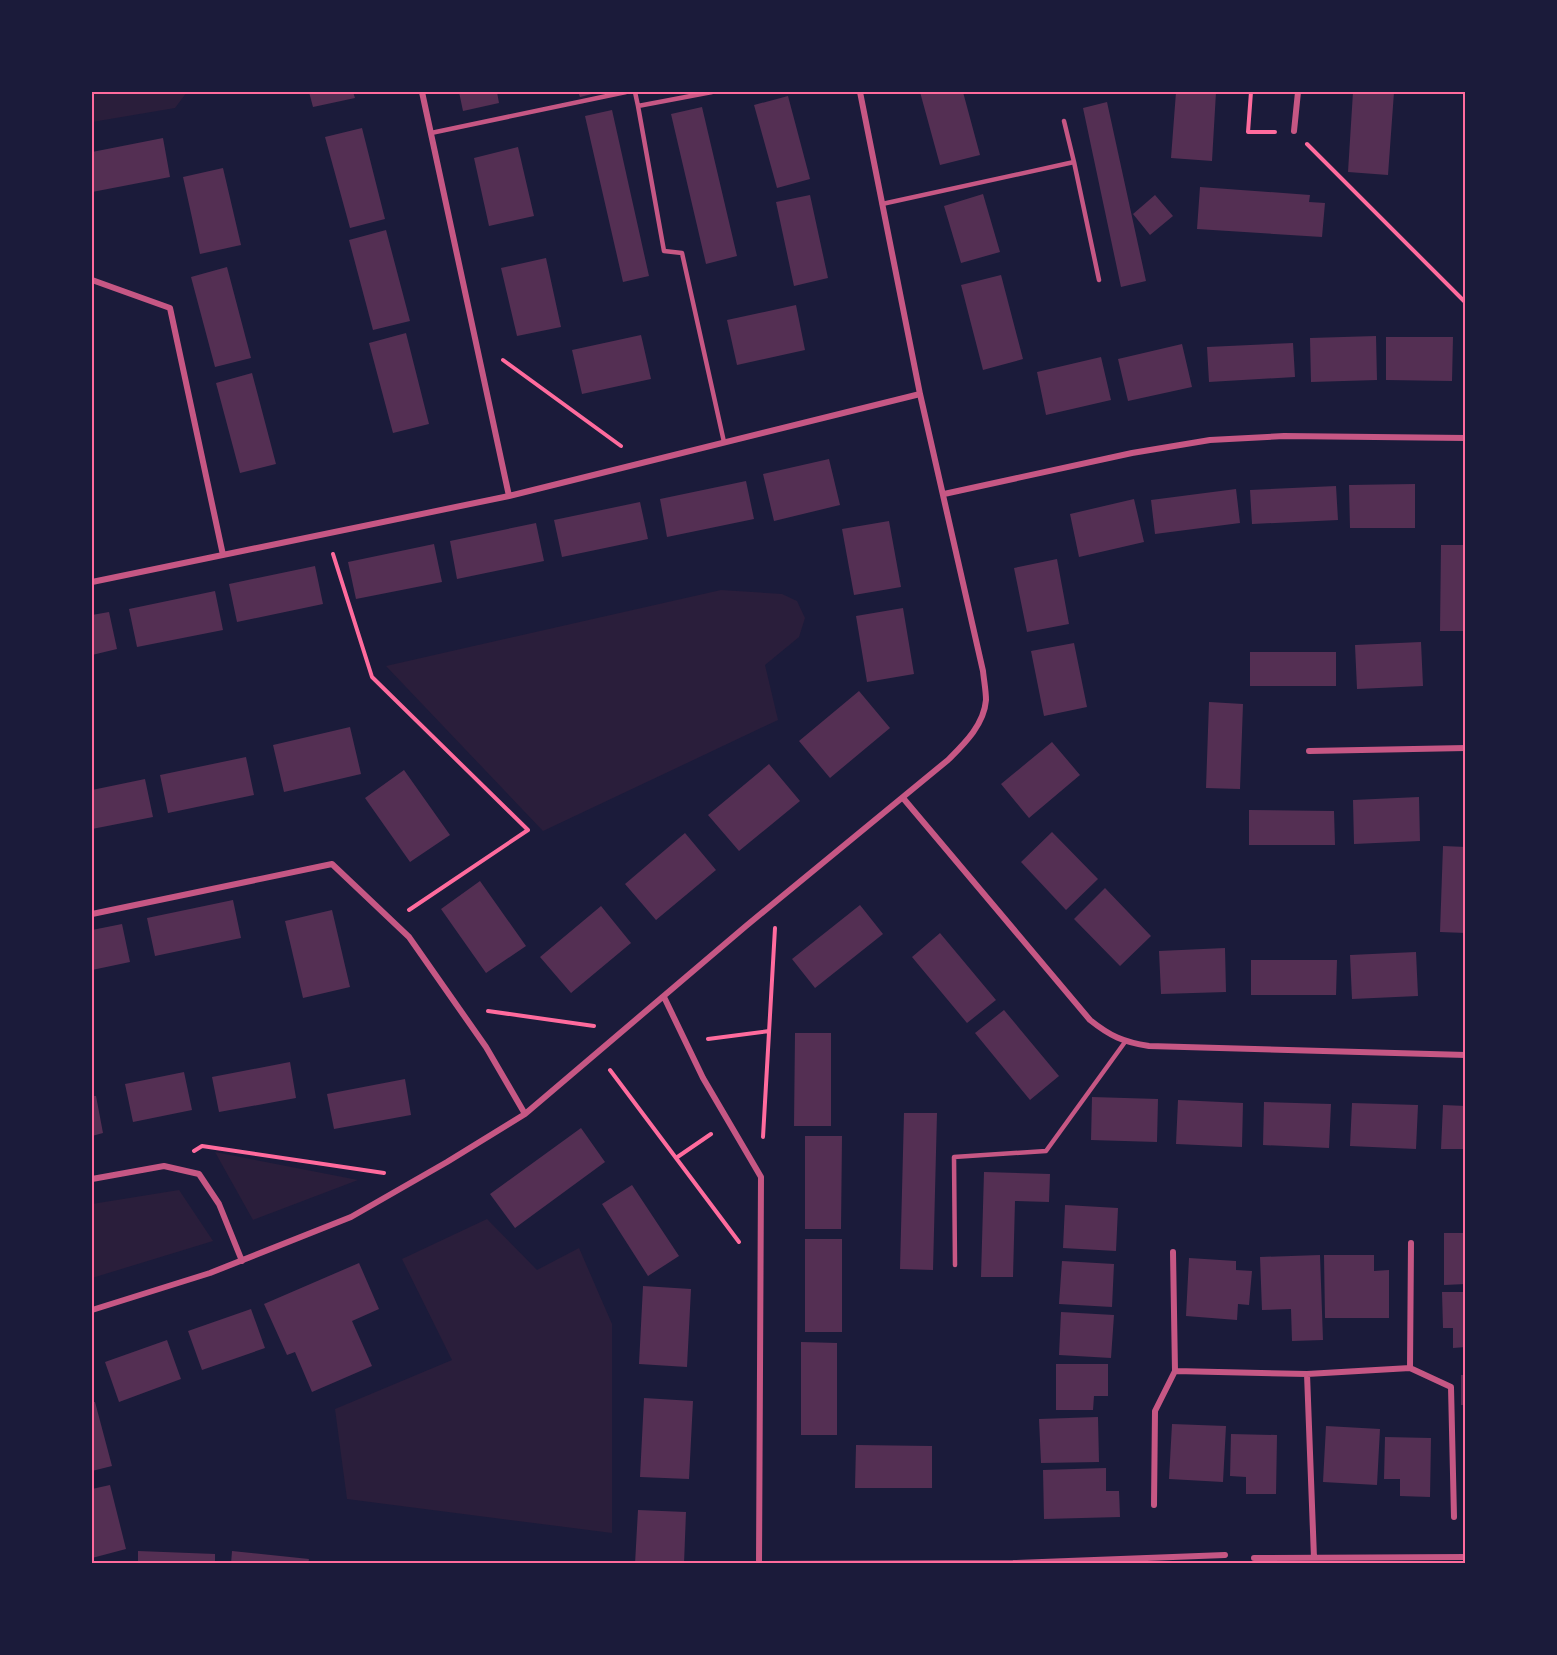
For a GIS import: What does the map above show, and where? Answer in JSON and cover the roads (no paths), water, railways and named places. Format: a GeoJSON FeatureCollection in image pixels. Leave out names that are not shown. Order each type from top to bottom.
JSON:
{"type":"FeatureCollection","features":[{"type":"Feature","properties":{"kind":"street"},"geometry":{"type":"LineString","coordinates":[[422,92],[509,496]]}},
{"type":"Feature","properties":{"kind":"street"},"geometry":{"type":"LineString","coordinates":[[92,1310],[210,1273],[351,1217],[525,1113],[948,760],[965,743],[980,722],[986,701],[983,672],[921,394],[860,92]]}},
{"type":"Feature","properties":{"kind":"street"},"geometry":{"type":"LineString","coordinates":[[1294,131],[1298,92]]}},
{"type":"Feature","properties":{"kind":"street"},"geometry":{"type":"LineString","coordinates":[[92,280],[170,308],[223,555]]}},
{"type":"Feature","properties":{"kind":"street"},"geometry":{"type":"LineString","coordinates":[[92,582],[509,496],[921,394]]}},
{"type":"Feature","properties":{"kind":"street"},"geometry":{"type":"LineString","coordinates":[[944,494],[1132,453],[1210,440],[1284,436],[1466,438]]}},
{"type":"Feature","properties":{"kind":"street"},"geometry":{"type":"LineString","coordinates":[[1309,751],[1466,748]]}},
{"type":"Feature","properties":{"kind":"street"},"geometry":{"type":"LineString","coordinates":[[903,798],[1089,1020],[1107,1034],[1125,1042],[1149,1047],[1466,1055]]}},
{"type":"Feature","properties":{"kind":"street"},"geometry":{"type":"LineString","coordinates":[[92,914],[332,864],[409,937],[486,1047],[525,1113]]}},
{"type":"Feature","properties":{"kind":"street"},"geometry":{"type":"LineString","coordinates":[[664,997],[703,1078],[760,1177],[759,1563],[1012,1563],[1225,1555]]}},
{"type":"Feature","properties":{"kind":"street"},"geometry":{"type":"LineString","coordinates":[[92,1179],[164,1166],[199,1174],[219,1204],[242,1261]]}},
{"type":"Feature","properties":{"kind":"street"},"geometry":{"type":"LineString","coordinates":[[1410,1368],[1411,1243]]}},
{"type":"Feature","properties":{"kind":"street"},"geometry":{"type":"LineString","coordinates":[[1155,1505],[1155,1411],[1175,1371],[1173,1252]]}},
{"type":"Feature","properties":{"kind":"street"},"geometry":{"type":"LineString","coordinates":[[1175,1371],[1308,1374],[1410,1368],[1451,1387],[1454,1517]]}},
{"type":"Feature","properties":{"kind":"street"},"geometry":{"type":"LineString","coordinates":[[1308,1374],[1314,1558]]}},
{"type":"Feature","properties":{"kind":"street"},"geometry":{"type":"LineString","coordinates":[[1254,1558],[1466,1557]]}},
{"type":"Feature","properties":{"kind":"lane"},"geometry":{"type":"LineString","coordinates":[[431,133],[626,92]]}},
{"type":"Feature","properties":{"kind":"lane"},"geometry":{"type":"LineString","coordinates":[[635,92],[664,251],[682,253],[724,442]]}},
{"type":"Feature","properties":{"kind":"lane"},"geometry":{"type":"LineString","coordinates":[[638,106],[712,92]]}},
{"type":"Feature","properties":{"kind":"lane"},"geometry":{"type":"LineString","coordinates":[[1064,121],[1099,280]]}},
{"type":"Feature","properties":{"kind":"lane"},"geometry":{"type":"LineString","coordinates":[[882,204],[1074,162]]}},
{"type":"Feature","properties":{"kind":"lane"},"geometry":{"type":"LineString","coordinates":[[955,1265],[954,1157],[1046,1151],[1125,1042]]}}]}
